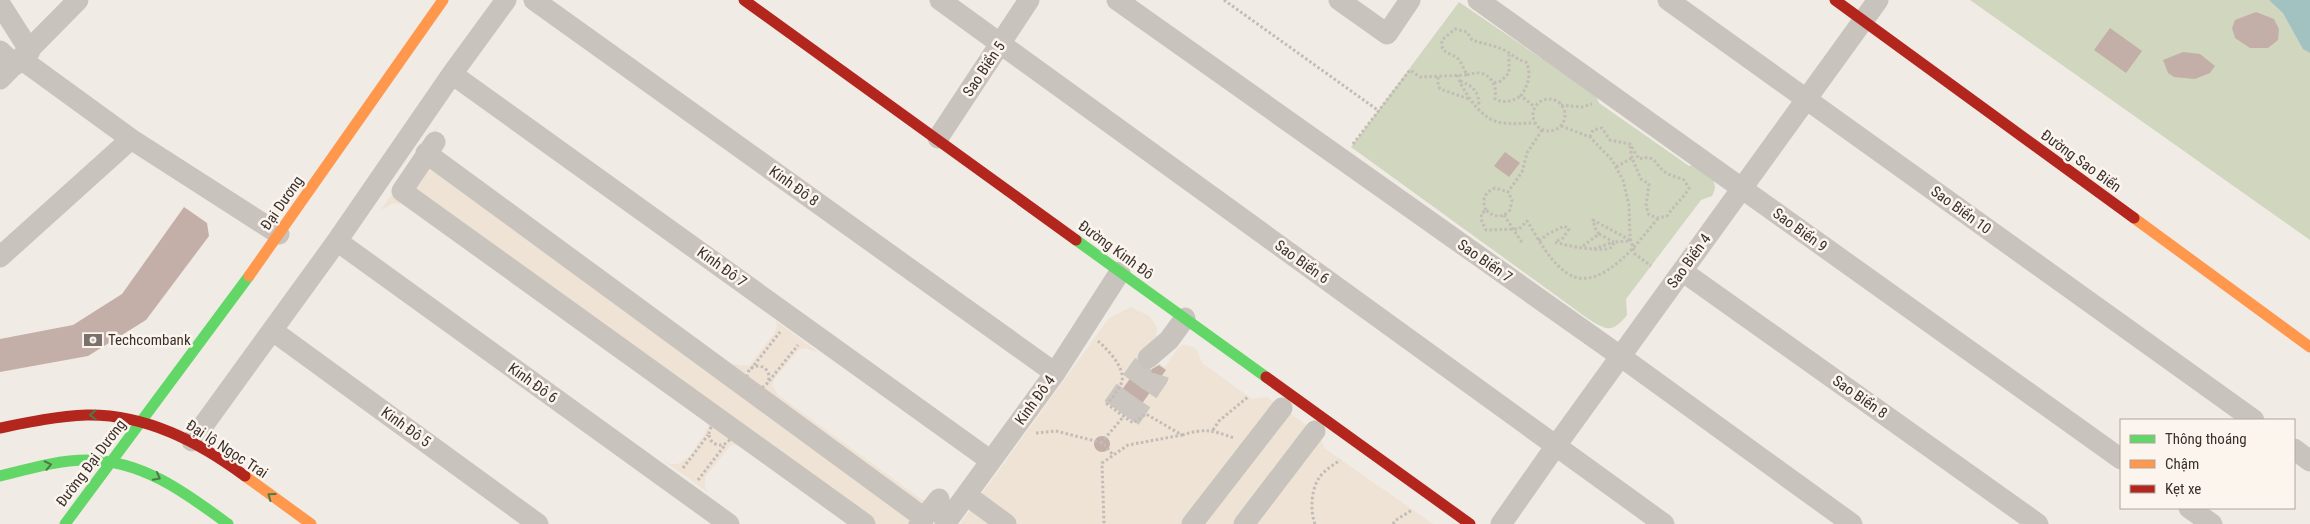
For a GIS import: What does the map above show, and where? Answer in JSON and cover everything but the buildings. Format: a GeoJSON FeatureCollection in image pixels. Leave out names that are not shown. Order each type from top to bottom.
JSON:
{"type":"FeatureCollection","features":[{"type":"Feature","properties":{"kind":"street"},"geometry":{"type":"LineString","coordinates":[[13,61],[78,0]]}},
{"type":"Feature","properties":{"kind":"street","name":"Đại Dương"},"geometry":{"type":"LineString","coordinates":[[142,421],[188,362],[388,75],[443,0]]}},
{"type":"Feature","properties":{"kind":"street"},"geometry":{"type":"LineString","coordinates":[[192,441],[273,331],[452,74],[506,0]]}},
{"type":"Feature","properties":{"kind":"street","name":"Kinh Đô 8"},"geometry":{"type":"LineString","coordinates":[[534,0],[1054,373]]}},
{"type":"Feature","properties":{"kind":"street","name":"Đường Kinh Đô"},"geometry":{"type":"LineString","coordinates":[[744,0],[938,138],[1120,272],[1470,524]]}},
{"type":"Feature","properties":{"kind":"street","name":"Sao Biển 6"},"geometry":{"type":"LineString","coordinates":[[940,0],[1664,524]]}},
{"type":"Feature","properties":{"kind":"street","name":"Sao Biển 5"},"geometry":{"type":"LineString","coordinates":[[938,138],[1029,0]]}},
{"type":"Feature","properties":{"kind":"street","name":"Sao Biển 7"},"geometry":{"type":"LineString","coordinates":[[1117,0],[1620,356],[1852,524]]}},
{"type":"Feature","properties":{"kind":"street"},"geometry":{"type":"LineString","coordinates":[[1339,0],[1387,34],[1410,0]]}},
{"type":"Feature","properties":{"kind":"street","name":"Sao Biển 9"},"geometry":{"type":"LineString","coordinates":[[1478,0],[2120,458]]}},
{"type":"Feature","properties":{"kind":"street","name":"Sao Biển 10"},"geometry":{"type":"LineString","coordinates":[[1668,0],[2253,419]]}},
{"type":"Feature","properties":{"kind":"street","name":"Đường Sao Biển"},"geometry":{"type":"LineString","coordinates":[[1834,0],[1864,20],[2310,347]]}},
{"type":"Feature","properties":{"kind":"street","name":"Sao Biển 4"},"geometry":{"type":"LineString","coordinates":[[1501,524],[1555,446],[1878,0]]}},
{"type":"Feature","properties":{"kind":"street"},"geometry":{"type":"LineString","coordinates":[[0,4],[13,61],[279,234]]}},
{"type":"Feature","properties":{"kind":"street","name":"Kinh Đô 7"},"geometry":{"type":"LineString","coordinates":[[452,74],[991,461]]}},
{"type":"Feature","properties":{"kind":"street"},"geometry":{"type":"LineString","coordinates":[[0,257],[131,139]]}},
{"type":"Feature","properties":{"kind":"street"},"geometry":{"type":"LineString","coordinates":[[865,524],[398,197],[431,147],[922,521],[939,499]]}},
{"type":"Feature","properties":{"kind":"street","name":"Kinh Đô 6"},"geometry":{"type":"LineString","coordinates":[[337,241],[729,524]]}},
{"type":"Feature","properties":{"kind":"street","name":"Sao Biển 8"},"geometry":{"type":"LineString","coordinates":[[1682,271],[2038,524]]}},
{"type":"Feature","properties":{"kind":"street","name":"Kinh Đô 4"},"geometry":{"type":"LineString","coordinates":[[945,524],[1054,373],[1120,272]]}},
{"type":"Feature","properties":{"kind":"street"},"geometry":{"type":"LineString","coordinates":[[1155,363],[1185,318]]}},
{"type":"Feature","properties":{"kind":"street","name":"Kinh Đô 5"},"geometry":{"type":"LineString","coordinates":[[273,331],[538,524]]}},
{"type":"Feature","properties":{"kind":"street"},"geometry":{"type":"LineString","coordinates":[[1192,524],[1282,408]]}},
{"type":"Feature","properties":{"kind":"street","name":"Đại lộ Ngọc Trai"},"geometry":{"type":"LineString","coordinates":[[0,428],[61,417],[98,415],[142,421],[160,426],[192,441],[311,524]]}},
{"type":"Feature","properties":{"kind":"street","name":"Đường Đại Dương"},"geometry":{"type":"LineString","coordinates":[[65,524],[142,421]]}},
{"type":"Feature","properties":{"kind":"street"},"geometry":{"type":"LineString","coordinates":[[1244,524],[1314,432]]}},
{"type":"Feature","properties":{"kind":"street"},"geometry":{"type":"LineString","coordinates":[[2295,450],[2310,460]]}},
{"type":"Feature","properties":{"kind":"street"},"geometry":{"type":"LineString","coordinates":[[0,476],[62,462],[88,460],[111,462],[152,474],[180,489],[228,524]]}},
{"type":"Feature","properties":{"kind":"street"},"geometry":{"type":"LineString","coordinates":[[976,502],[1006,524]]}},
{"type":"Feature","properties":{"kind":"street"},"geometry":{"type":"LineString","coordinates":[[2190,509],[2212,524]]}},
{"type":"Feature","properties":{"kind":"path"},"geometry":{"type":"LineString","coordinates":[[1224,0],[1379,111]]}},
{"type":"Feature","properties":{"kind":"path"},"geometry":{"type":"LineString","coordinates":[[1351,147],[1410,70],[1420,77],[1467,75],[1474,72],[1484,74],[1494,83],[1497,88],[1495,99],[1501,102],[1510,101],[1521,96],[1528,84],[1529,69],[1526,62],[1517,60],[1496,46],[1472,40],[1467,32],[1455,29],[1442,40],[1441,46],[1444,51],[1458,57],[1467,75]]}},
{"type":"Feature","properties":{"kind":"path"},"geometry":{"type":"LineString","coordinates":[[1494,83],[1501,81],[1509,73],[1509,53]]}},
{"type":"Feature","properties":{"kind":"path"},"geometry":{"type":"LineString","coordinates":[[1457,75],[1469,99],[1486,115],[1497,122],[1535,123],[1542,130],[1552,131],[1561,126],[1565,116],[1561,104]]}},
{"type":"Feature","properties":{"kind":"path"},"geometry":{"type":"LineString","coordinates":[[1438,77],[1440,89],[1469,99]]}},
{"type":"Feature","properties":{"kind":"path"},"geometry":{"type":"LineString","coordinates":[[1459,81],[1473,87],[1479,98],[1479,108]]}},
{"type":"Feature","properties":{"kind":"path"},"geometry":{"type":"LineString","coordinates":[[1521,96],[1535,107]]}},
{"type":"Feature","properties":{"kind":"path"},"geometry":{"type":"LineString","coordinates":[[1535,123],[1535,107],[1538,103],[1548,99],[1561,104],[1582,107],[1598,101]]}},
{"type":"Feature","properties":{"kind":"path"},"geometry":{"type":"LineString","coordinates":[[1561,126],[1590,137],[1612,160],[1623,180],[1628,205],[1631,241],[1635,254],[1651,266]]}},
{"type":"Feature","properties":{"kind":"path"},"geometry":{"type":"LineString","coordinates":[[1590,137],[1593,130],[1602,128],[1610,140],[1630,144],[1639,158],[1648,156],[1653,158],[1666,174],[1684,180],[1688,188],[1685,196],[1674,204],[1667,216],[1658,218],[1649,215],[1646,206],[1649,184],[1641,179],[1632,158],[1630,144]]}},
{"type":"Feature","properties":{"kind":"path"},"geometry":{"type":"LineString","coordinates":[[1508,192],[1522,172],[1527,153],[1542,130]]}},
{"type":"Feature","properties":{"kind":"path"},"geometry":{"type":"LineString","coordinates":[[1616,167],[1632,158]]}},
{"type":"Feature","properties":{"kind":"path"},"geometry":{"type":"LineString","coordinates":[[1500,188],[1508,192],[1512,203],[1510,210],[1504,215],[1494,216],[1486,210],[1484,201],[1487,193],[1500,188]]}},
{"type":"Feature","properties":{"kind":"path"},"geometry":{"type":"LineString","coordinates":[[1486,210],[1481,214],[1486,230],[1519,229],[1527,221],[1539,241],[1568,274],[1582,277],[1591,277],[1620,262],[1634,249],[1658,218]]}},
{"type":"Feature","properties":{"kind":"path"},"geometry":{"type":"LineString","coordinates":[[1504,215],[1523,244]]}},
{"type":"Feature","properties":{"kind":"path"},"geometry":{"type":"LineString","coordinates":[[1614,242],[1600,234],[1595,228],[1593,220],[1631,241]]}},
{"type":"Feature","properties":{"kind":"path"},"geometry":{"type":"LineString","coordinates":[[1539,241],[1564,226],[1569,229],[1567,234],[1555,242],[1607,250],[1612,247],[1614,242]]}},
{"type":"Feature","properties":{"kind":"path"},"geometry":{"type":"LineString","coordinates":[[1582,247],[1600,234]]}},
{"type":"Feature","properties":{"kind":"path"},"geometry":{"type":"LineString","coordinates":[[1594,249],[1614,242],[1631,241]]}},
{"type":"Feature","properties":{"kind":"path"},"geometry":{"type":"LineString","coordinates":[[752,369],[783,328]]}},
{"type":"Feature","properties":{"kind":"path"},"geometry":{"type":"LineString","coordinates":[[1094,338],[1108,350],[1121,372],[1122,381],[1107,404],[1133,423],[1146,414],[1182,435]]}},
{"type":"Feature","properties":{"kind":"path"},"geometry":{"type":"LineString","coordinates":[[769,382],[800,341]]}},
{"type":"Feature","properties":{"kind":"path"},"geometry":{"type":"LineString","coordinates":[[1213,430],[1218,421],[1248,396]]}},
{"type":"Feature","properties":{"kind":"path"},"geometry":{"type":"LineString","coordinates":[[1101,443],[1124,416]]}},
{"type":"Feature","properties":{"kind":"path"},"geometry":{"type":"LineString","coordinates":[[1104,524],[1102,463],[1128,445],[1200,430],[1213,430],[1253,444]]}},
{"type":"Feature","properties":{"kind":"path"},"geometry":{"type":"LineString","coordinates":[[1033,431],[1038,434],[1056,431],[1101,443],[1113,455]]}},
{"type":"Feature","properties":{"kind":"path"},"geometry":{"type":"LineString","coordinates":[[709,434],[682,469],[697,480],[728,441]]}},
{"type":"Feature","properties":{"kind":"path"},"geometry":{"type":"LineString","coordinates":[[1314,524],[1312,497],[1318,478],[1340,460]]}},
{"type":"Feature","properties":{"kind":"path"},"geometry":{"type":"LineString","coordinates":[[1393,524],[1412,509]]}},
{"type":"Feature","properties":{"kind":"green space"},"geometry":{"type":"Polygon","coordinates":[[[1970,0],[2310,0],[2310,240],[1970,0]]]}},
{"type":"Feature","properties":{"kind":"green space"},"geometry":{"type":"Polygon","coordinates":[[[1459,2],[1541,58],[1550,61],[1596,96],[1599,103],[1689,166],[1695,165],[1704,171],[1714,181],[1715,186],[1712,196],[1701,200],[1626,299],[1627,315],[1613,327],[1604,327],[1587,318],[1351,147],[1459,2]]]}},
{"type":"Feature","properties":{"kind":"shaded area"},"geometry":{"type":"Polygon","coordinates":[[[439,124],[435,133],[441,151],[732,364],[749,366],[774,334],[777,326],[775,320],[819,353],[805,348],[798,350],[775,378],[772,385],[778,395],[921,499],[928,502],[938,499],[949,492],[924,524],[854,524],[742,446],[731,445],[705,477],[705,487],[708,492],[661,459],[670,464],[678,464],[690,456],[705,433],[708,426],[706,421],[406,205],[394,203],[381,210],[439,124]]]}},
{"type":"Feature","properties":{"kind":"shaded area"},"geometry":{"type":"Polygon","coordinates":[[[1131,307],[1149,316],[1157,327],[1156,338],[1146,353],[1165,367],[1178,348],[1183,345],[1191,346],[1197,350],[1202,363],[1252,399],[1267,397],[1319,434],[1324,448],[1433,524],[960,524],[1109,318],[1131,307]]]}},
{"type":"Feature","properties":{"kind":"water"},"geometry":{"type":"Polygon","coordinates":[[[2269,0],[2310,0],[2310,53],[2303,49],[2283,13],[2269,0]]]}},
{"type":"Feature","properties":{"kind":"tunnel"},"geometry":{"type":"LineString","coordinates":[[1113,407],[1148,358]]}},
{"type":"Feature","properties":{"kind":"tunnel"},"geometry":{"type":"LineString","coordinates":[[1130,419],[1158,377],[1161,367]]}},
{"type":"Feature","properties":{"kind":"traffic: fast"},"geometry":{"type":"LineString","coordinates":[[1076,240],[1266,377]]}},
{"type":"Feature","properties":{"kind":"traffic: fast"},"geometry":{"type":"LineString","coordinates":[[65,524],[249,276]]}},
{"type":"Feature","properties":{"kind":"traffic: fast"},"geometry":{"type":"LineString","coordinates":[[0,476],[43,465],[87,460],[107,461],[145,472],[162,480],[228,524]]}},
{"type":"Feature","properties":{"kind":"traffic: slow"},"geometry":{"type":"LineString","coordinates":[[249,276],[443,0]]}},
{"type":"Feature","properties":{"kind":"traffic: slow"},"geometry":{"type":"LineString","coordinates":[[2134,218],[2310,347]]}},
{"type":"Feature","properties":{"kind":"traffic: slow"},"geometry":{"type":"LineString","coordinates":[[245,476],[311,524]]}},
{"type":"Feature","properties":{"kind":"traffic: jam"},"geometry":{"type":"LineString","coordinates":[[744,0],[1076,240]]}},
{"type":"Feature","properties":{"kind":"traffic: jam"},"geometry":{"type":"LineString","coordinates":[[1835,0],[2134,218]]}},
{"type":"Feature","properties":{"kind":"traffic: jam"},"geometry":{"type":"LineString","coordinates":[[1266,377],[1470,524]]}},
{"type":"Feature","properties":{"kind":"traffic: jam"},"geometry":{"type":"LineString","coordinates":[[0,428],[87,415],[130,419],[171,432],[190,441],[245,476]]}},
{"type":"Feature","properties":{"kind":"place","name":"Techcombank"},"geometry":{"type":"Point","coordinates":[93,340]}}]}
